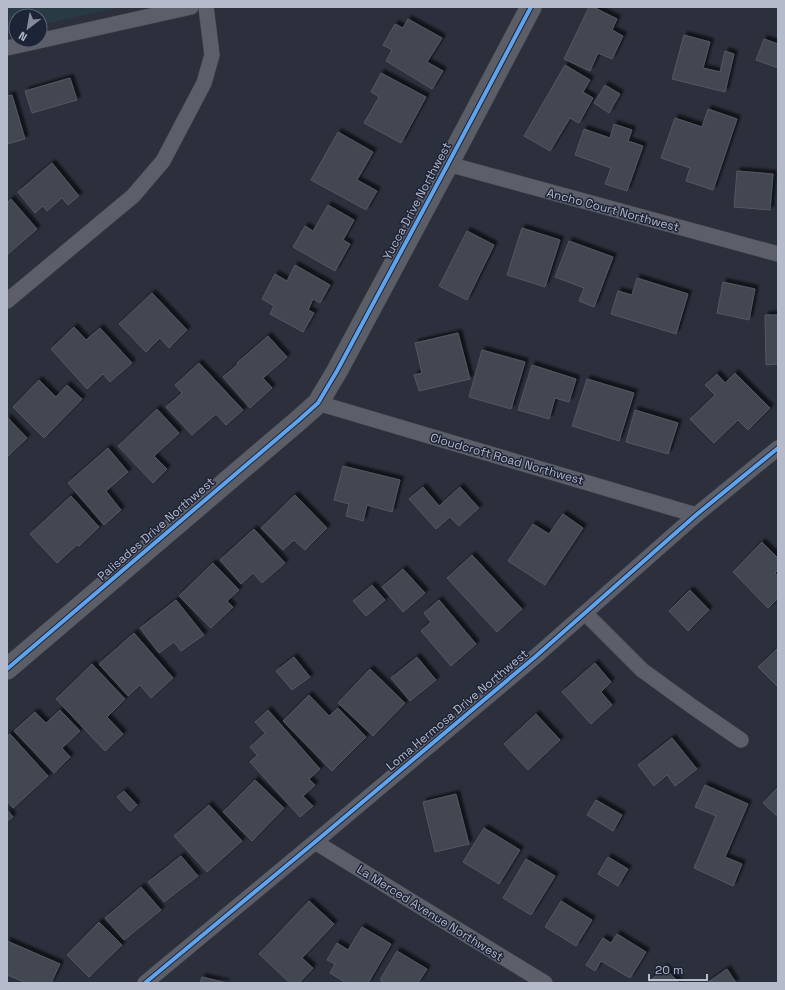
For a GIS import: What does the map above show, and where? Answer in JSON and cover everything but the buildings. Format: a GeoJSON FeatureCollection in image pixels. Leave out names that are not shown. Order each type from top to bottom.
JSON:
{"type":"FeatureCollection","features":[{"type":"Feature","properties":{"kind":"street"},"geometry":{"type":"LineString","coordinates":[[7,48],[191,7]]}},
{"type":"Feature","properties":{"kind":"street"},"geometry":{"type":"LineString","coordinates":[[7,301],[133,196],[163,161],[204,83],[212,55],[206,7]]}},
{"type":"Feature","properties":{"kind":"street","name":"Yucca Drive Northwest"},"geometry":{"type":"LineString","coordinates":[[318,403],[337,371],[531,7]]}},
{"type":"Feature","properties":{"kind":"street","name":"Ancho Court Northwest"},"geometry":{"type":"LineString","coordinates":[[448,164],[778,254]]}},
{"type":"Feature","properties":{"kind":"street","name":"Cloudcroft Road Northwest"},"geometry":{"type":"LineString","coordinates":[[318,403],[696,515]]}},
{"type":"Feature","properties":{"kind":"street","name":"Palisades Drive Northwest"},"geometry":{"type":"LineString","coordinates":[[7,669],[318,403]]}},
{"type":"Feature","properties":{"kind":"street","name":"Loma Hermosa Drive Northwest"},"geometry":{"type":"LineString","coordinates":[[145,983],[535,657],[696,515],[778,448]]}},
{"type":"Feature","properties":{"kind":"street"},"geometry":{"type":"LineString","coordinates":[[585,613],[642,670],[693,708],[741,740]]}},
{"type":"Feature","properties":{"kind":"street","name":"La Merced Avenue Northwest"},"geometry":{"type":"LineString","coordinates":[[315,842],[545,983]]}},
{"type":"Feature","properties":{"kind":"shaded area"},"geometry":{"type":"Polygon","coordinates":[[[7,7],[121,7],[48,23],[48,8],[8,8],[7,33],[7,7]]]}},
{"type":"Feature","properties":{"kind":"cycle path"},"geometry":{"type":"LineString","coordinates":[[7,669],[318,403],[337,371],[531,7]]}},
{"type":"Feature","properties":{"kind":"cycle path"},"geometry":{"type":"LineString","coordinates":[[145,983],[535,657],[696,515],[778,448]]}}]}
